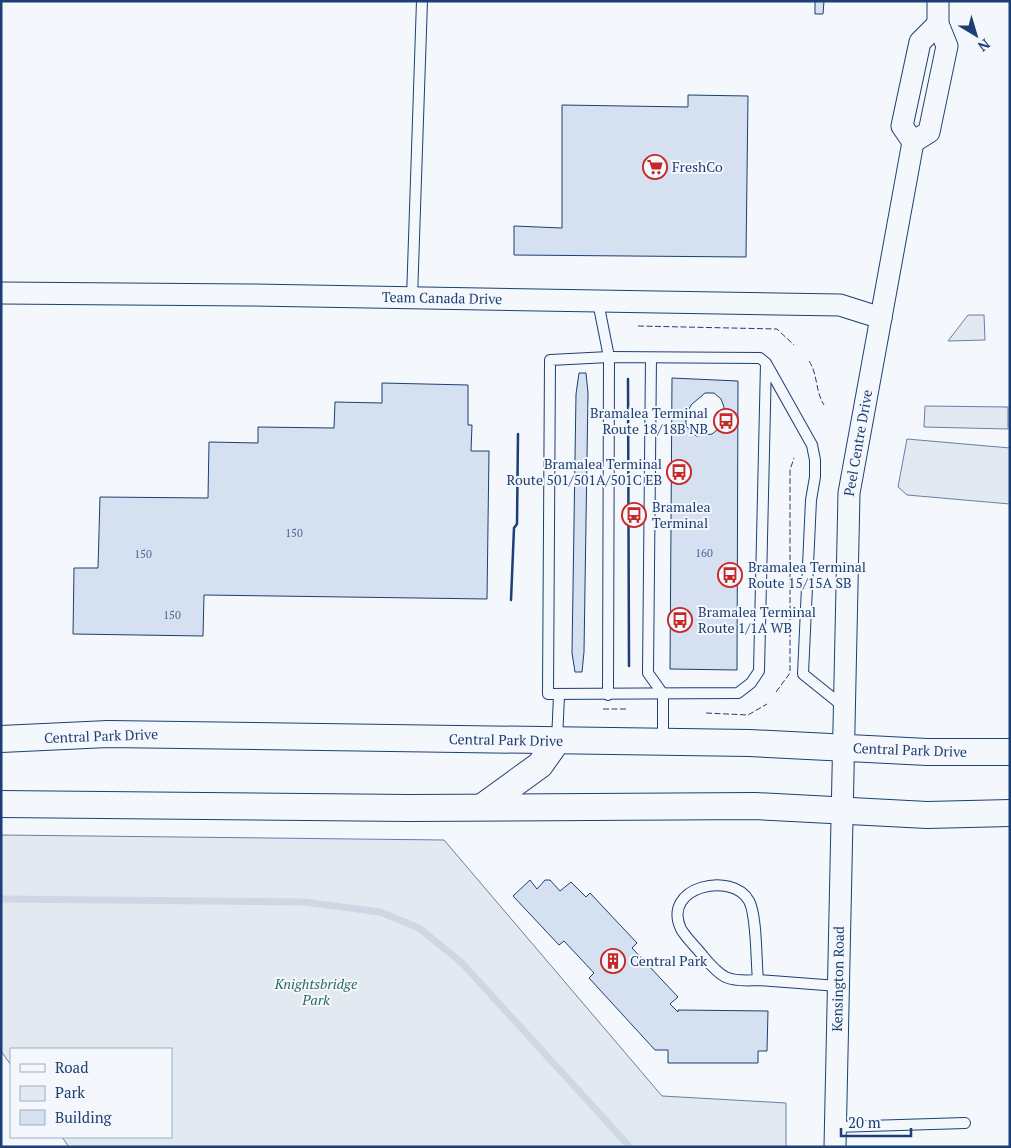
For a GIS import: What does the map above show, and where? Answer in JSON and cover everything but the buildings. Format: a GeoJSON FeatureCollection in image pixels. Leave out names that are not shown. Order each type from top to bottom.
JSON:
{"type":"FeatureCollection","features":[{"type":"Feature","properties":{"kind":"street"},"geometry":{"type":"LineString","coordinates":[[938,1],[938,24],[947,46],[929,132],[913,142],[902,126],[904,108],[920,42],[938,24]]}},
{"type":"Feature","properties":{"kind":"street","name":"Peel Centre Drive"},"geometry":{"type":"LineString","coordinates":[[843,748],[848,493],[913,142]]}},
{"type":"Feature","properties":{"kind":"street","name":"Team Canada Drive"},"geometry":{"type":"LineString","coordinates":[[1,293],[840,305],[881,318]]}},
{"type":"Feature","properties":{"kind":"street","name":"Central Park Drive"},"geometry":{"type":"LineString","coordinates":[[1,739],[108,734],[663,741],[927,752],[1010,752]]}},
{"type":"Feature","properties":{"kind":"street"},"geometry":{"type":"LineString","coordinates":[[482,807],[540,765],[556,741]]}},
{"type":"Feature","properties":{"kind":"street","name":"Kensington Road"},"geometry":{"type":"LineString","coordinates":[[835,1137],[843,748]]}},
{"type":"Feature","properties":{"kind":"street"},"geometry":{"type":"LineString","coordinates":[[1,804],[482,807],[755,806],[928,815],[1010,813]]}},
{"type":"Feature","properties":{"kind":"lane"},"geometry":{"type":"LineString","coordinates":[[412,298],[422,1]]}},
{"type":"Feature","properties":{"kind":"lane"},"geometry":{"type":"LineString","coordinates":[[598,302],[609,357],[608,695]]}},
{"type":"Feature","properties":{"kind":"lane"},"geometry":{"type":"LineString","coordinates":[[766,363],[759,672],[751,683],[738,692],[608,695],[548,694],[550,360],[609,357],[760,358],[766,363],[812,445],[815,460],[811,500],[803,674],[844,706]]}},
{"type":"Feature","properties":{"kind":"lane"},"geometry":{"type":"LineString","coordinates":[[650,358],[648,673],[664,694],[663,741]]}},
{"type":"Feature","properties":{"kind":"lane"},"geometry":{"type":"LineString","coordinates":[[556,741],[558,695]]}},
{"type":"Feature","properties":{"kind":"lane"},"geometry":{"type":"LineString","coordinates":[[758,980],[753,914],[748,899],[742,892],[727,886],[696,888],[688,893],[678,911],[682,930],[717,973],[727,979],[838,986]]}},
{"type":"Feature","properties":{"kind":"lane"},"geometry":{"type":"LineString","coordinates":[[835,1137],[965,1123]]}},
{"type":"Feature","properties":{"kind":"green space"},"geometry":{"type":"Polygon","coordinates":[[[968,315],[984,315],[985,340],[948,341],[968,315]]]}},
{"type":"Feature","properties":{"kind":"green space"},"geometry":{"type":"Polygon","coordinates":[[[925,406],[1008,407],[1008,429],[924,427],[925,406]]]}},
{"type":"Feature","properties":{"kind":"green space"},"geometry":{"type":"Polygon","coordinates":[[[907,439],[1010,448],[1010,504],[907,495],[898,487],[907,439]]]}},
{"type":"Feature","properties":{"kind":"green space","name":"Knightsbridge Park"},"geometry":{"type":"Polygon","coordinates":[[[1,835],[444,840],[662,1096],[786,1103],[786,1147],[69,1147],[63,1138],[172,1138],[172,1048],[10,1048],[10,1064],[1,1051],[1,835]]]}},
{"type":"Feature","properties":{"kind":"waterway"},"geometry":{"type":"LineString","coordinates":[[1,899],[304,902],[380,912],[419,928],[462,963],[630,1147]]}},
{"type":"Feature","properties":{"kind":"fence"},"geometry":{"type":"LineString","coordinates":[[638,326],[777,329],[794,345]]}},
{"type":"Feature","properties":{"kind":"fence"},"geometry":{"type":"LineString","coordinates":[[809,361],[814,371],[819,394],[824,405]]}},
{"type":"Feature","properties":{"kind":"fence"},"geometry":{"type":"LineString","coordinates":[[776,692],[790,673],[790,470],[794,458]]}},
{"type":"Feature","properties":{"kind":"fence"},"geometry":{"type":"LineString","coordinates":[[706,713],[748,715],[767,704]]}},
{"type":"Feature","properties":{"kind":"fence"},"geometry":{"type":"LineString","coordinates":[[603,709],[628,709]]}},
{"type":"Feature","properties":{"kind":"wall"},"geometry":{"type":"LineString","coordinates":[[628,379],[629,666]]}},
{"type":"Feature","properties":{"kind":"wall"},"geometry":{"type":"LineString","coordinates":[[511,600],[514,528],[517,524],[518,434]]}},
{"type":"Feature","properties":{"kind":"place","name":"FreshCo"},"geometry":{"type":"Point","coordinates":[655,167]}},
{"type":"Feature","properties":{"kind":"place","name":"Bramalea Terminal Route 18/18B NB"},"geometry":{"type":"Point","coordinates":[726,421]}},
{"type":"Feature","properties":{"kind":"place","name":"Bramalea Terminal Route 501/501A/501C EB"},"geometry":{"type":"Point","coordinates":[679,472]}},
{"type":"Feature","properties":{"kind":"place","name":"Bramalea Terminal"},"geometry":{"type":"Point","coordinates":[634,515]}},
{"type":"Feature","properties":{"kind":"place","name":"Bramalea Terminal Route 15/15A SB"},"geometry":{"type":"Point","coordinates":[730,575]}},
{"type":"Feature","properties":{"kind":"place","name":"Bramalea Terminal Route 1/1A WB"},"geometry":{"type":"Point","coordinates":[680,620]}},
{"type":"Feature","properties":{"kind":"place","name":"Central Park"},"geometry":{"type":"Point","coordinates":[613,961]}}]}
